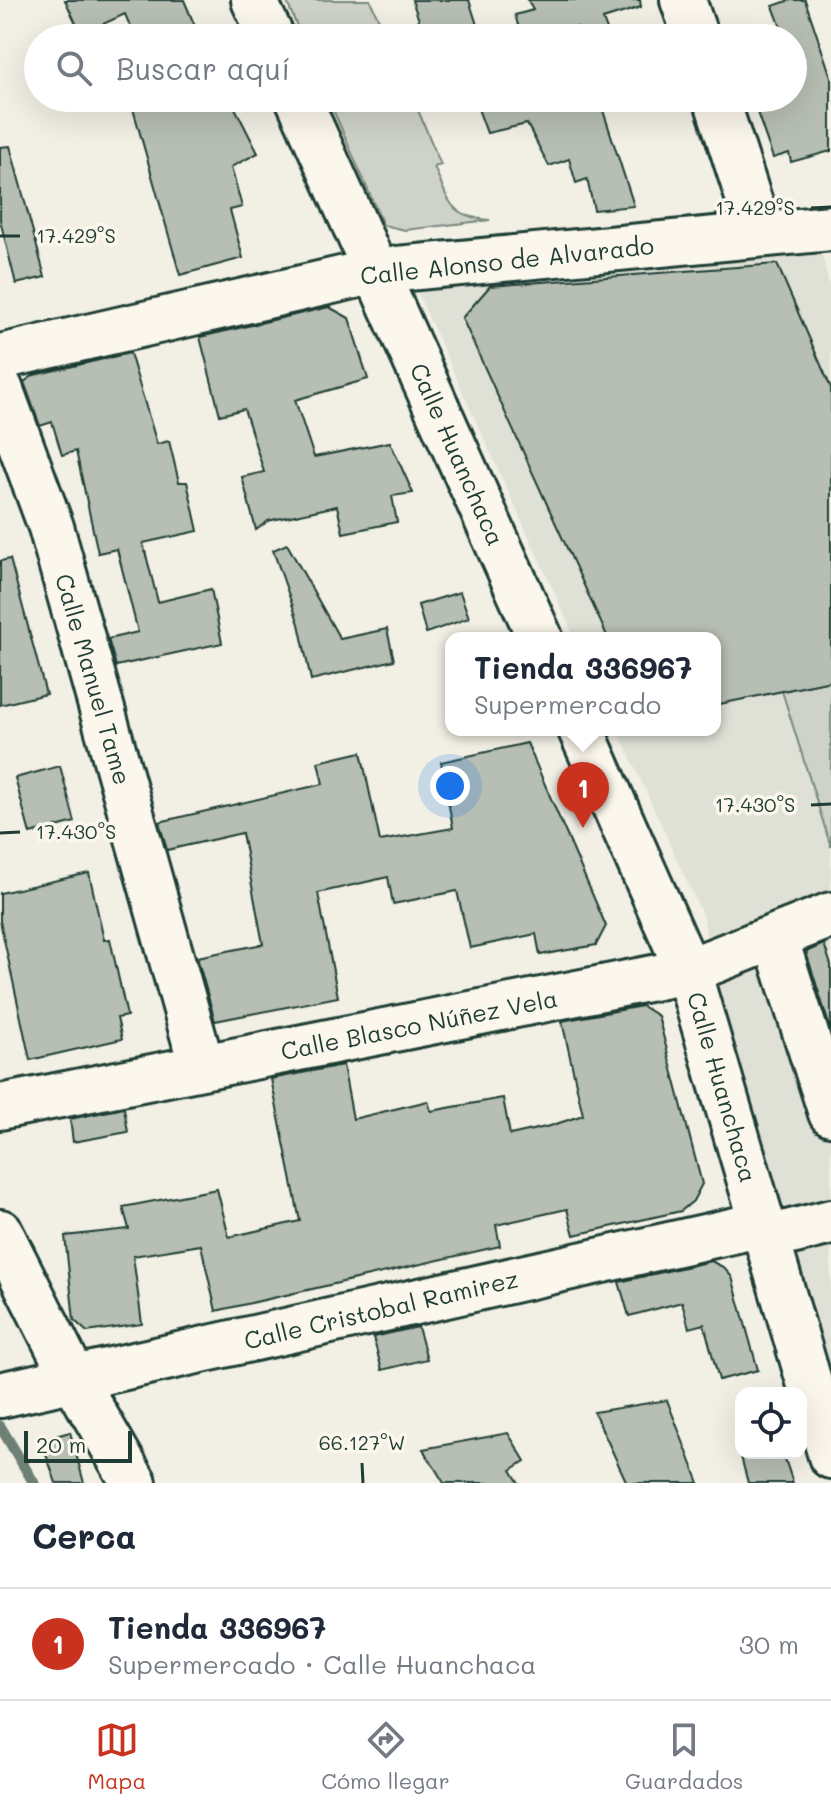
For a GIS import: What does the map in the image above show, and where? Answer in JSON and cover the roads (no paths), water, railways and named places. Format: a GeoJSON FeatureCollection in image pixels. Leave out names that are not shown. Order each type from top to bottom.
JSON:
{"type":"FeatureCollection","features":[{"type":"Feature","properties":{"kind":"street"},"geometry":{"type":"LineString","coordinates":[[254,0],[265,24]]}},
{"type":"Feature","properties":{"kind":"street"},"geometry":{"type":"LineString","coordinates":[[683,0],[691,24]]}},
{"type":"Feature","properties":{"kind":"street","name":"Calle Huanchaca"},"geometry":{"type":"LineString","coordinates":[[304,112],[537,632]]}},
{"type":"Feature","properties":{"kind":"street"},"geometry":{"type":"LineString","coordinates":[[721,112],[760,234]]}},
{"type":"Feature","properties":{"kind":"street","name":"Calle Alonso de Alvarado"},"geometry":{"type":"LineString","coordinates":[[0,357],[376,271],[831,228]]}},
{"type":"Feature","properties":{"kind":"street","name":"Calle Manuel Tame"},"geometry":{"type":"LineString","coordinates":[[0,388],[51,527],[202,1067]]}},
{"type":"Feature","properties":{"kind":"street","name":"Calle Huanchaca"},"geometry":{"type":"LineString","coordinates":[[584,736],[688,971],[831,1456]]}},
{"type":"Feature","properties":{"kind":"street","name":"Calle Blasco Núñez Vela"},"geometry":{"type":"LineString","coordinates":[[0,1107],[688,971],[831,915]]}},
{"type":"Feature","properties":{"kind":"street"},"geometry":{"type":"LineString","coordinates":[[775,937],[831,1113]]}},
{"type":"Feature","properties":{"kind":"street","name":"Calle Cristobal Ramirez"},"geometry":{"type":"LineString","coordinates":[[0,1395],[765,1231],[831,1222]]}},
{"type":"Feature","properties":{"kind":"street"},"geometry":{"type":"LineString","coordinates":[[0,1232],[73,1377],[134,1483]]}},
{"type":"Feature","properties":{"kind":"waterway"},"geometry":{"type":"LineString","coordinates":[[0,1426],[34,1483]]}},
{"type":"Feature","properties":{"kind":"place","name":"Tienda 336967"},"geometry":{"type":"Point","coordinates":[583,828]}}]}
